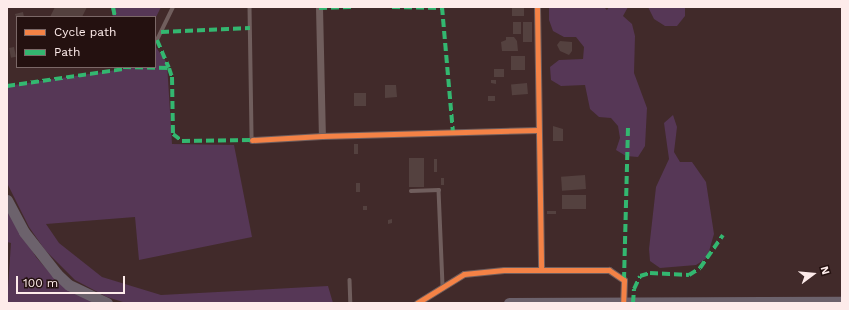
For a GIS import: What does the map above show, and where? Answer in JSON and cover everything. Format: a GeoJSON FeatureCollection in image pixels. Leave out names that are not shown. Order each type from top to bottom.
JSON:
{"type":"FeatureCollection","features":[{"type":"Feature","properties":{"kind":"highway"},"geometry":{"type":"LineString","coordinates":[[7,200],[24,232],[57,274],[69,285],[107,303]]}},
{"type":"Feature","properties":{"kind":"highway"},"geometry":{"type":"LineString","coordinates":[[509,303],[842,302]]}},
{"type":"Feature","properties":{"kind":"street"},"geometry":{"type":"LineString","coordinates":[[319,7],[322,136]]}},
{"type":"Feature","properties":{"kind":"street"},"geometry":{"type":"LineString","coordinates":[[537,7],[541,270]]}},
{"type":"Feature","properties":{"kind":"street"},"geometry":{"type":"LineString","coordinates":[[252,140],[322,136],[538,130]]}},
{"type":"Feature","properties":{"kind":"street"},"geometry":{"type":"LineString","coordinates":[[417,303],[464,274],[541,270],[609,270],[624,280],[623,303]]}},
{"type":"Feature","properties":{"kind":"lane"},"geometry":{"type":"LineString","coordinates":[[157,40],[173,7]]}},
{"type":"Feature","properties":{"kind":"lane"},"geometry":{"type":"LineString","coordinates":[[250,7],[252,140]]}},
{"type":"Feature","properties":{"kind":"lane"},"geometry":{"type":"LineString","coordinates":[[411,191],[439,190],[443,286]]}},
{"type":"Feature","properties":{"kind":"lane"},"geometry":{"type":"LineString","coordinates":[[350,280],[351,303]]}},
{"type":"Feature","properties":{"kind":"shaded area"},"geometry":{"type":"Polygon","coordinates":[[[111,7],[161,7],[156,17],[113,16],[111,7]]]}},
{"type":"Feature","properties":{"kind":"shaded area"},"geometry":{"type":"Polygon","coordinates":[[[549,7],[604,7],[607,10],[609,7],[628,7],[623,16],[632,24],[635,36],[634,73],[647,108],[645,146],[638,157],[626,156],[616,150],[620,138],[618,126],[611,118],[599,117],[590,109],[585,85],[561,86],[551,80],[550,67],[559,60],[583,59],[584,47],[576,37],[564,37],[553,31],[549,20],[549,7]]]}},
{"type":"Feature","properties":{"kind":"shaded area"},"geometry":{"type":"Polygon","coordinates":[[[648,7],[685,7],[685,16],[677,26],[665,26],[654,19],[648,7]]]}},
{"type":"Feature","properties":{"kind":"shaded area"},"geometry":{"type":"Polygon","coordinates":[[[156,47],[167,63],[172,144],[234,145],[252,237],[139,260],[135,217],[46,224],[59,243],[102,277],[161,295],[328,286],[333,303],[126,303],[107,297],[75,280],[45,250],[29,227],[7,183],[7,86],[123,69],[156,68],[156,47]]]}},
{"type":"Feature","properties":{"kind":"shaded area"},"geometry":{"type":"Polygon","coordinates":[[[673,115],[677,127],[674,152],[680,162],[692,162],[706,182],[714,234],[707,258],[696,265],[660,268],[650,261],[649,249],[656,187],[669,159],[664,123],[673,115]]]}},
{"type":"Feature","properties":{"kind":"shaded area"},"geometry":{"type":"Polygon","coordinates":[[[7,209],[36,257],[58,282],[98,303],[7,303],[11,243],[7,242],[7,209]]]}},
{"type":"Feature","properties":{"kind":"building"},"geometry":{"type":"Polygon","coordinates":[[[55,7],[87,7],[82,16],[50,16],[55,7]]]}},
{"type":"Feature","properties":{"kind":"building"},"geometry":{"type":"Polygon","coordinates":[[[512,7],[524,7],[524,16],[512,16],[512,7]]]}},
{"type":"Feature","properties":{"kind":"building"},"geometry":{"type":"Polygon","coordinates":[[[23,12],[24,16],[16,17],[15,14],[23,12]]]}},
{"type":"Feature","properties":{"kind":"building"},"geometry":{"type":"Polygon","coordinates":[[[513,22],[521,22],[521,34],[513,34],[513,22]]]}},
{"type":"Feature","properties":{"kind":"building"},"geometry":{"type":"Polygon","coordinates":[[[523,22],[532,22],[532,42],[523,42],[523,22]]]}},
{"type":"Feature","properties":{"kind":"building"},"geometry":{"type":"Polygon","coordinates":[[[506,37],[514,37],[517,41],[518,51],[502,51],[501,42],[506,40],[506,37]]]}},
{"type":"Feature","properties":{"kind":"building"},"geometry":{"type":"Polygon","coordinates":[[[560,41],[572,42],[572,51],[569,55],[560,51],[557,45],[560,41]]]}},
{"type":"Feature","properties":{"kind":"building"},"geometry":{"type":"Polygon","coordinates":[[[14,47],[16,57],[11,58],[9,48],[14,47]]]}},
{"type":"Feature","properties":{"kind":"building"},"geometry":{"type":"Polygon","coordinates":[[[511,56],[525,56],[525,70],[511,70],[511,56]]]}},
{"type":"Feature","properties":{"kind":"building"},"geometry":{"type":"Polygon","coordinates":[[[494,69],[504,69],[504,77],[494,77],[494,69]]]}},
{"type":"Feature","properties":{"kind":"building"},"geometry":{"type":"Polygon","coordinates":[[[491,80],[496,80],[496,84],[491,83],[491,80]]]}},
{"type":"Feature","properties":{"kind":"building"},"geometry":{"type":"Polygon","coordinates":[[[527,83],[528,94],[512,95],[511,84],[527,83]]]}},
{"type":"Feature","properties":{"kind":"building"},"geometry":{"type":"Polygon","coordinates":[[[385,85],[396,85],[397,97],[385,98],[385,85]]]}},
{"type":"Feature","properties":{"kind":"building"},"geometry":{"type":"Polygon","coordinates":[[[354,93],[366,93],[366,106],[354,106],[354,93]]]}},
{"type":"Feature","properties":{"kind":"building"},"geometry":{"type":"Polygon","coordinates":[[[488,96],[495,96],[495,101],[488,101],[488,96]]]}},
{"type":"Feature","properties":{"kind":"building"},"geometry":{"type":"Polygon","coordinates":[[[553,126],[563,129],[563,141],[553,141],[553,126]]]}},
{"type":"Feature","properties":{"kind":"building"},"geometry":{"type":"Polygon","coordinates":[[[354,144],[358,144],[358,154],[354,154],[354,144]]]}},
{"type":"Feature","properties":{"kind":"building"},"geometry":{"type":"Polygon","coordinates":[[[409,158],[424,158],[424,187],[409,187],[409,158]]]}},
{"type":"Feature","properties":{"kind":"building"},"geometry":{"type":"Polygon","coordinates":[[[434,159],[437,159],[437,172],[434,172],[434,159]]]}},
{"type":"Feature","properties":{"kind":"building"},"geometry":{"type":"Polygon","coordinates":[[[585,175],[586,189],[562,191],[561,177],[585,175]]]}},
{"type":"Feature","properties":{"kind":"building"},"geometry":{"type":"Polygon","coordinates":[[[441,178],[444,178],[444,185],[441,185],[441,178]]]}},
{"type":"Feature","properties":{"kind":"building"},"geometry":{"type":"Polygon","coordinates":[[[356,183],[360,183],[360,192],[356,192],[356,183]]]}},
{"type":"Feature","properties":{"kind":"building"},"geometry":{"type":"Polygon","coordinates":[[[562,195],[586,195],[586,209],[562,209],[562,195]]]}},
{"type":"Feature","properties":{"kind":"building"},"geometry":{"type":"Polygon","coordinates":[[[363,206],[367,206],[367,210],[363,210],[363,206]]]}},
{"type":"Feature","properties":{"kind":"building"},"geometry":{"type":"Polygon","coordinates":[[[547,211],[556,211],[556,214],[547,214],[547,211]]]}},
{"type":"Feature","properties":{"kind":"building"},"geometry":{"type":"Polygon","coordinates":[[[392,219],[392,223],[388,224],[388,220],[392,219]]]}},
{"type":"Feature","properties":{"kind":"marked path"},"geometry":{"type":"LineString","coordinates":[[113,7],[115,16]]}},
{"type":"Feature","properties":{"kind":"marked path"},"geometry":{"type":"LineString","coordinates":[[319,8],[351,7]]}},
{"type":"Feature","properties":{"kind":"marked path"},"geometry":{"type":"LineString","coordinates":[[392,7],[442,8]]}},
{"type":"Feature","properties":{"kind":"marked path"},"geometry":{"type":"LineString","coordinates":[[442,7],[453,134]]}},
{"type":"Feature","properties":{"kind":"marked path"},"geometry":{"type":"LineString","coordinates":[[161,32],[250,28]]}},
{"type":"Feature","properties":{"kind":"marked path"},"geometry":{"type":"LineString","coordinates":[[157,40],[169,68]]}},
{"type":"Feature","properties":{"kind":"marked path"},"geometry":{"type":"LineString","coordinates":[[156,68],[169,68],[172,77],[173,134],[182,141],[252,140]]}},
{"type":"Feature","properties":{"kind":"marked path"},"geometry":{"type":"LineString","coordinates":[[7,86],[123,69]]}},
{"type":"Feature","properties":{"kind":"marked path"},"geometry":{"type":"LineString","coordinates":[[624,280],[628,127]]}},
{"type":"Feature","properties":{"kind":"marked path"},"geometry":{"type":"LineString","coordinates":[[633,303],[634,289],[640,276],[650,273],[689,275],[700,268],[723,235]]}},
{"type":"Feature","properties":{"kind":"cycle path"},"geometry":{"type":"LineString","coordinates":[[537,7],[541,270]]}},
{"type":"Feature","properties":{"kind":"cycle path"},"geometry":{"type":"LineString","coordinates":[[252,140],[322,136],[538,130]]}},
{"type":"Feature","properties":{"kind":"cycle path"},"geometry":{"type":"LineString","coordinates":[[417,303],[464,274],[504,270],[609,270],[624,280],[623,303]]}}]}
